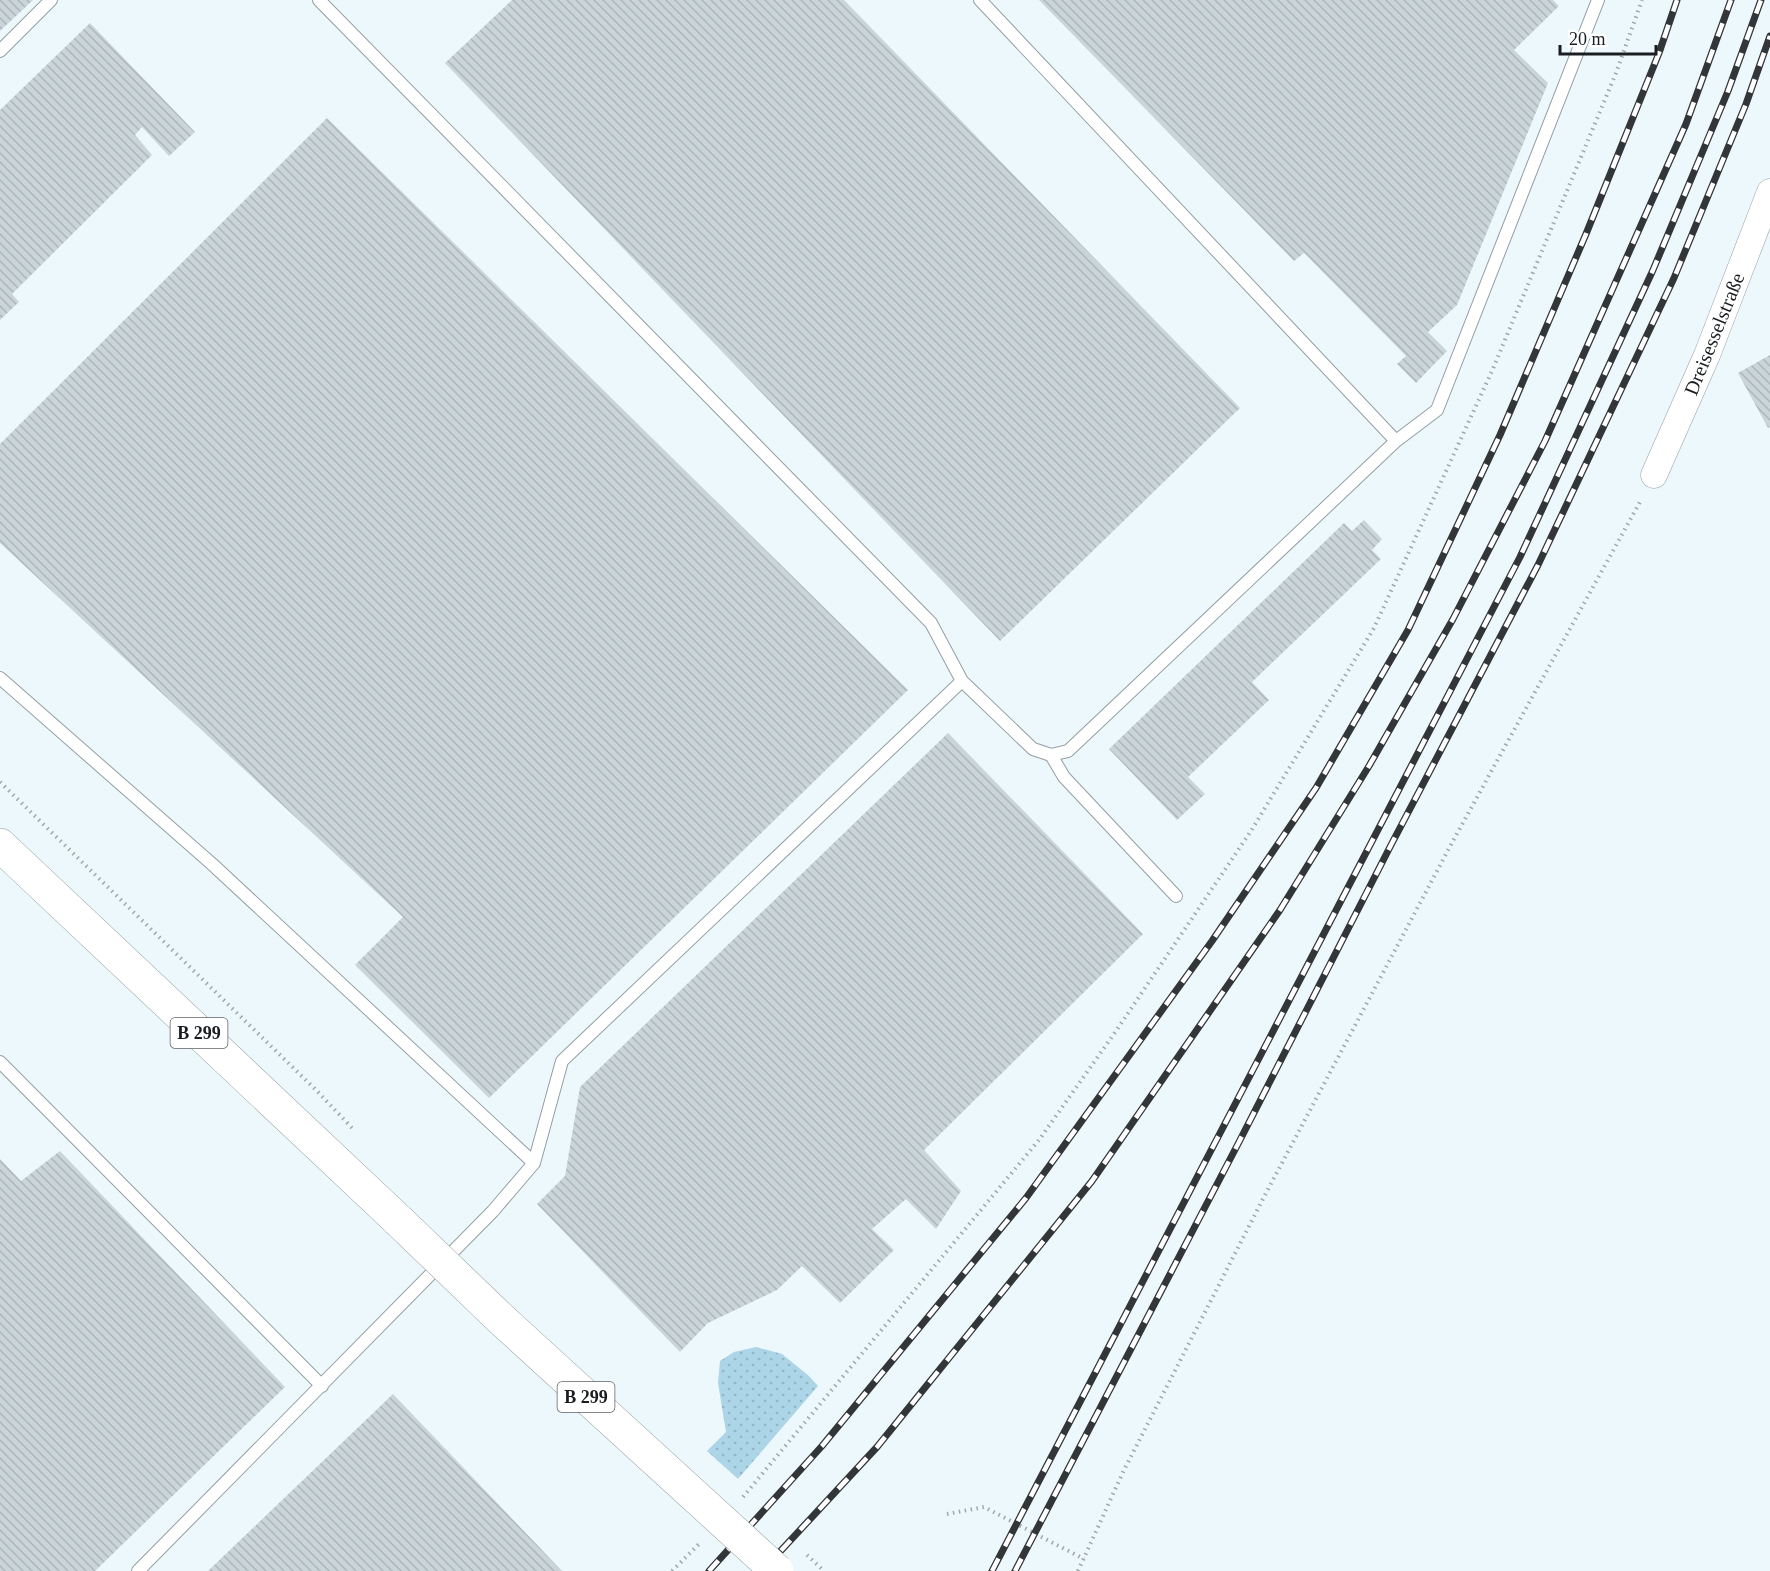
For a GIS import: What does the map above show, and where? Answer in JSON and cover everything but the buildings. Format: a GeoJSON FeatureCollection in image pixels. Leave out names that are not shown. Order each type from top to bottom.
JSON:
{"type":"FeatureCollection","features":[{"type":"Feature","properties":{"kind":"main road","name":"B 299"},"geometry":{"type":"LineString","coordinates":[[0,845],[501,1319],[777,1571]]}},
{"type":"Feature","properties":{"kind":"street","name":"Dreisesselstraße"},"geometry":{"type":"LineString","coordinates":[[1654,475],[1707,355],[1770,192]]}},
{"type":"Feature","properties":{"kind":"lane"},"geometry":{"type":"LineString","coordinates":[[0,51],[51,0]]}},
{"type":"Feature","properties":{"kind":"lane"},"geometry":{"type":"LineString","coordinates":[[319,0],[931,623],[962,681],[1033,749],[1051,755],[1068,752],[1396,441],[1437,410],[1598,0]]}},
{"type":"Feature","properties":{"kind":"lane"},"geometry":{"type":"LineString","coordinates":[[980,0],[1396,441]]}},
{"type":"Feature","properties":{"kind":"lane"},"geometry":{"type":"LineString","coordinates":[[0,678],[212,864],[534,1163]]}},
{"type":"Feature","properties":{"kind":"lane"},"geometry":{"type":"LineString","coordinates":[[138,1571],[493,1211],[534,1163],[562,1061],[962,681]]}},
{"type":"Feature","properties":{"kind":"lane"},"geometry":{"type":"LineString","coordinates":[[1051,755],[1064,777],[1176,897]]}},
{"type":"Feature","properties":{"kind":"lane"},"geometry":{"type":"LineString","coordinates":[[0,1062],[322,1386]]}},
{"type":"Feature","properties":{"kind":"path"},"geometry":{"type":"LineString","coordinates":[[741,1499],[1039,1140],[1116,1031],[1251,831],[1374,628],[1492,371],[1616,73],[1642,0]]}},
{"type":"Feature","properties":{"kind":"path"},"geometry":{"type":"LineString","coordinates":[[1078,1571],[1123,1472],[1265,1195],[1454,839],[1654,475]]}},
{"type":"Feature","properties":{"kind":"path"},"geometry":{"type":"LineString","coordinates":[[0,782],[356,1131]]}},
{"type":"Feature","properties":{"kind":"path"},"geometry":{"type":"LineString","coordinates":[[947,1514],[984,1507],[1084,1559]]}},
{"type":"Feature","properties":{"kind":"path"},"geometry":{"type":"LineString","coordinates":[[672,1571],[703,1541]]}},
{"type":"Feature","properties":{"kind":"shaded area"},"geometry":{"type":"Polygon","coordinates":[[[756,1347],[782,1354],[818,1386],[738,1479],[707,1451],[726,1432],[718,1383],[720,1361],[734,1352],[756,1347]]]}},
{"type":"Feature","properties":{"kind":"railway"},"geometry":{"type":"LineString","coordinates":[[709,1571],[822,1446],[1026,1198],[1212,941],[1316,788],[1408,630],[1500,435],[1586,234],[1659,53],[1677,0]]}},
{"type":"Feature","properties":{"kind":"railway"},"geometry":{"type":"LineString","coordinates":[[762,1571],[877,1447],[1092,1181],[1280,910],[1369,766],[1453,619],[1545,441],[1686,124],[1731,0]]}},
{"type":"Feature","properties":{"kind":"railway"},"geometry":{"type":"LineString","coordinates":[[992,1571],[1520,557],[1653,270],[1728,91],[1761,0]]}},
{"type":"Feature","properties":{"kind":"railway"},"geometry":{"type":"LineString","coordinates":[[1015,1571],[1538,565],[1674,278],[1746,104],[1770,36]]}}]}
